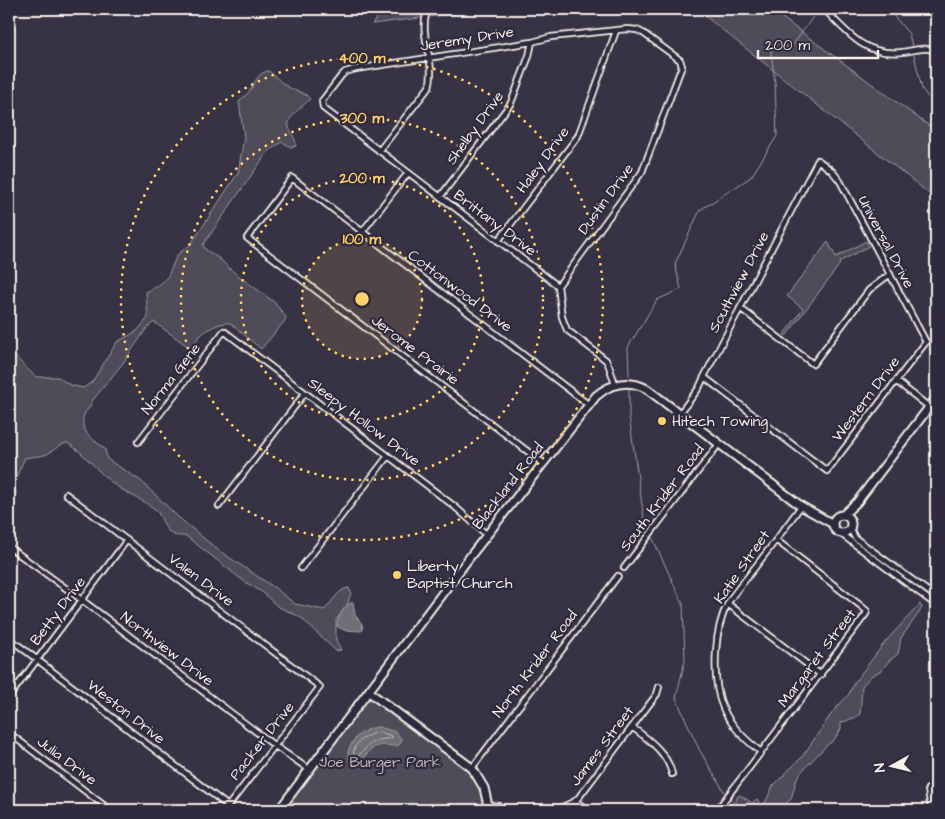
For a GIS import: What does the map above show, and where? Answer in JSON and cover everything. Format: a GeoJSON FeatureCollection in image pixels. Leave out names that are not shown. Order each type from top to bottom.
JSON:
{"type":"FeatureCollection","features":[{"type":"Feature","properties":{"kind":"street"},"geometry":{"type":"LineString","coordinates":[[380,151],[428,87],[432,75],[424,27],[428,9]]}},
{"type":"Feature","properties":{"kind":"street"},"geometry":{"type":"LineString","coordinates":[[824,9],[858,42],[870,49],[890,53],[924,49],[936,51]]}},
{"type":"Feature","properties":{"kind":"street","name":"Jeremy Drive"},"geometry":{"type":"LineString","coordinates":[[322,106],[322,101],[345,72],[532,42],[551,37],[616,30],[637,30],[677,58],[681,64]]}},
{"type":"Feature","properties":{"kind":"street","name":"Haley Drive"},"geometry":{"type":"LineString","coordinates":[[498,241],[578,136],[616,30]]}},
{"type":"Feature","properties":{"kind":"street","name":"Shelby Drive"},"geometry":{"type":"LineString","coordinates":[[440,197],[511,103],[529,56],[532,42]]}},
{"type":"Feature","properties":{"kind":"street","name":"Dustin Drive"},"geometry":{"type":"LineString","coordinates":[[558,286],[642,172],[681,64]]}},
{"type":"Feature","properties":{"kind":"street","name":"Brittany Drive"},"geometry":{"type":"LineString","coordinates":[[322,106],[558,286]]}},
{"type":"Feature","properties":{"kind":"street","name":"Universal Drive"},"geometry":{"type":"LineString","coordinates":[[818,160],[832,171],[840,181],[926,342]]}},
{"type":"Feature","properties":{"kind":"street","name":"Southview Drive"},"geometry":{"type":"LineString","coordinates":[[680,413],[704,377],[818,160]]}},
{"type":"Feature","properties":{"kind":"street"},"geometry":{"type":"LineString","coordinates":[[362,232],[408,173]]}},
{"type":"Feature","properties":{"kind":"street","name":"Cottonwood Drive"},"geometry":{"type":"LineString","coordinates":[[247,238],[292,178],[589,405]]}},
{"type":"Feature","properties":{"kind":"street","name":"Jerome Prairie"},"geometry":{"type":"LineString","coordinates":[[247,238],[543,463]]}},
{"type":"Feature","properties":{"kind":"street"},"geometry":{"type":"LineString","coordinates":[[740,308],[813,364],[869,290],[890,274]]}},
{"type":"Feature","properties":{"kind":"street"},"geometry":{"type":"LineString","coordinates":[[558,286],[562,317],[567,330],[606,360],[615,384],[631,383],[642,386],[801,506],[833,524],[836,531],[936,605]]}},
{"type":"Feature","properties":{"kind":"street","name":"Sleepy Hollow Drive"},"geometry":{"type":"LineString","coordinates":[[224,331],[454,506],[487,535]]}},
{"type":"Feature","properties":{"kind":"street","name":"Norma Gene"},"geometry":{"type":"LineString","coordinates":[[138,442],[224,331]]}},
{"type":"Feature","properties":{"kind":"street","name":"Western Drive"},"geometry":{"type":"LineString","coordinates":[[704,377],[827,471],[926,342]]}},
{"type":"Feature","properties":{"kind":"street"},"geometry":{"type":"LineString","coordinates":[[896,381],[929,408]]}},
{"type":"Feature","properties":{"kind":"street","name":"Blackland Road"},"geometry":{"type":"LineString","coordinates":[[279,810],[543,463],[589,405],[600,393],[615,384]]}},
{"type":"Feature","properties":{"kind":"street"},"geometry":{"type":"LineString","coordinates":[[219,506],[305,393]]}},
{"type":"Feature","properties":{"kind":"street"},"geometry":{"type":"LineString","coordinates":[[833,524],[857,502],[936,398]]}},
{"type":"Feature","properties":{"kind":"street","name":"South Krider Road"},"geometry":{"type":"LineString","coordinates":[[624,568],[719,444]]}},
{"type":"Feature","properties":{"kind":"street"},"geometry":{"type":"LineString","coordinates":[[301,568],[388,456]]}},
{"type":"Feature","properties":{"kind":"street","name":"Valen Drive"},"geometry":{"type":"LineString","coordinates":[[66,494],[320,687]]}},
{"type":"Feature","properties":{"kind":"street"},"geometry":{"type":"LineString","coordinates":[[841,534],[847,532],[850,526],[857,502]]}},
{"type":"Feature","properties":{"kind":"street","name":"Katie Street"},"geometry":{"type":"LineString","coordinates":[[762,752],[746,740],[734,727],[724,710],[718,693],[715,671],[717,639],[720,623],[728,604],[801,506]]}},
{"type":"Feature","properties":{"kind":"street"},"geometry":{"type":"LineString","coordinates":[[822,517],[847,517],[855,538],[936,597]]}},
{"type":"Feature","properties":{"kind":"street","name":"Betty Drive"},"geometry":{"type":"LineString","coordinates":[[9,697],[127,540]]}},
{"type":"Feature","properties":{"kind":"street","name":"Margaret Street"},"geometry":{"type":"LineString","coordinates":[[717,810],[865,617],[866,611],[776,540]]}},
{"type":"Feature","properties":{"kind":"street","name":"Northview Drive"},"geometry":{"type":"LineString","coordinates":[[9,547],[275,746],[310,770]]}},
{"type":"Feature","properties":{"kind":"street","name":"North Krider Road"},"geometry":{"type":"LineString","coordinates":[[472,768],[618,576]]}},
{"type":"Feature","properties":{"kind":"street"},"geometry":{"type":"LineString","coordinates":[[728,604],[821,675]]}},
{"type":"Feature","properties":{"kind":"street","name":"Weston Drive"},"geometry":{"type":"LineString","coordinates":[[9,638],[226,808]]}},
{"type":"Feature","properties":{"kind":"street","name":"Packer Drive"},"geometry":{"type":"LineString","coordinates":[[226,808],[320,687]]}},
{"type":"Feature","properties":{"kind":"street","name":"James Street"},"geometry":{"type":"LineString","coordinates":[[556,810],[575,801],[657,694],[658,687]]}},
{"type":"Feature","properties":{"kind":"street"},"geometry":{"type":"LineString","coordinates":[[369,692],[472,768],[484,788],[489,808],[499,806],[507,810]]}},
{"type":"Feature","properties":{"kind":"street"},"geometry":{"type":"LineString","coordinates":[[632,727],[657,747],[670,767],[672,774]]}},
{"type":"Feature","properties":{"kind":"street","name":"Julia Drive"},"geometry":{"type":"LineString","coordinates":[[9,732],[110,810]]}},
{"type":"Feature","properties":{"kind":"street"},"geometry":{"type":"LineString","coordinates":[[928,790],[931,810]]}},
{"type":"Feature","properties":{"kind":"street"},"geometry":{"type":"LineString","coordinates":[[575,801],[588,810]]}},
{"type":"Feature","properties":{"kind":"green space"},"geometry":{"type":"Polygon","coordinates":[[[384,9],[492,9],[372,24],[384,9]]]}},
{"type":"Feature","properties":{"kind":"green space"},"geometry":{"type":"Polygon","coordinates":[[[696,9],[770,9],[936,131],[936,199],[696,9]]]}},
{"type":"Feature","properties":{"kind":"green space"},"geometry":{"type":"Polygon","coordinates":[[[269,71],[286,85],[310,99],[290,119],[289,127],[296,146],[291,147],[282,142],[269,151],[203,245],[206,250],[274,302],[286,317],[284,322],[261,349],[230,323],[218,325],[203,333],[189,347],[154,322],[147,328],[123,363],[92,401],[84,415],[83,426],[88,435],[105,449],[107,459],[141,481],[178,517],[218,550],[275,588],[295,604],[324,610],[342,590],[349,588],[351,593],[346,608],[336,620],[336,640],[341,650],[336,651],[300,617],[277,606],[262,592],[245,582],[186,536],[178,536],[169,532],[155,509],[111,482],[79,451],[67,443],[45,455],[25,458],[16,480],[16,493],[14,497],[9,498],[9,348],[36,377],[58,377],[70,385],[83,388],[92,382],[117,342],[137,331],[148,318],[146,292],[158,286],[168,276],[177,255],[191,244],[238,173],[244,137],[239,102],[250,91],[260,75],[269,71]]]}},
{"type":"Feature","properties":{"kind":"green space"},"geometry":{"type":"Polygon","coordinates":[[[866,241],[869,246],[839,262],[840,264],[786,336],[784,334],[803,309],[787,296],[828,242],[836,257],[866,241]]]}},
{"type":"Feature","properties":{"kind":"green space"},"geometry":{"type":"Polygon","coordinates":[[[920,604],[922,607],[919,613],[901,638],[898,654],[862,686],[860,714],[841,723],[841,729],[834,740],[802,771],[797,778],[791,799],[779,810],[734,810],[737,797],[740,795],[752,803],[757,799],[759,802],[757,805],[760,806],[765,803],[773,786],[802,757],[832,713],[849,694],[854,683],[886,641],[920,604]]]}},
{"type":"Feature","properties":{"kind":"green space","name":"Joe Burger Park"},"geometry":{"type":"Polygon","coordinates":[[[374,697],[463,763],[478,780],[486,810],[291,810],[286,806],[365,701],[374,697]]]}},
{"type":"Feature","properties":{"kind":"water"},"geometry":{"type":"Polygon","coordinates":[[[353,602],[355,615],[362,624],[363,630],[361,631],[344,630],[338,627],[337,624],[342,611],[353,602]]]}},
{"type":"Feature","properties":{"kind":"water"},"geometry":{"type":"Polygon","coordinates":[[[379,727],[396,732],[401,739],[401,743],[397,746],[380,745],[373,748],[358,763],[350,763],[348,752],[356,738],[363,732],[379,727]]]}},
{"type":"Feature","properties":{"kind":"waterway"},"geometry":{"type":"LineString","coordinates":[[888,9],[909,34],[912,46]]}},
{"type":"Feature","properties":{"kind":"waterway"},"geometry":{"type":"LineString","coordinates":[[629,375],[628,347],[657,300],[681,289],[675,264],[700,210],[751,177],[777,136],[775,83],[770,45],[780,42],[790,49],[818,10]]}},
{"type":"Feature","properties":{"kind":"waterway"},"geometry":{"type":"LineString","coordinates":[[914,55],[922,89],[936,108]]}},
{"type":"Feature","properties":{"kind":"waterway"},"geometry":{"type":"LineString","coordinates":[[629,388],[629,416],[644,519],[649,529]]}},
{"type":"Feature","properties":{"kind":"waterway"},"geometry":{"type":"LineString","coordinates":[[652,537],[683,604],[685,660],[676,698],[699,749],[725,793]]}},
{"type":"Feature","properties":{"kind":"waterway"},"geometry":{"type":"LineString","coordinates":[[731,799],[741,810]]}},
{"type":"Feature","properties":{"kind":"place","name":"Hitech Towing"},"geometry":{"type":"Point","coordinates":[662,421]}},
{"type":"Feature","properties":{"kind":"place","name":"Liberty Baptist Church"},"geometry":{"type":"Point","coordinates":[397,575]}}]}
